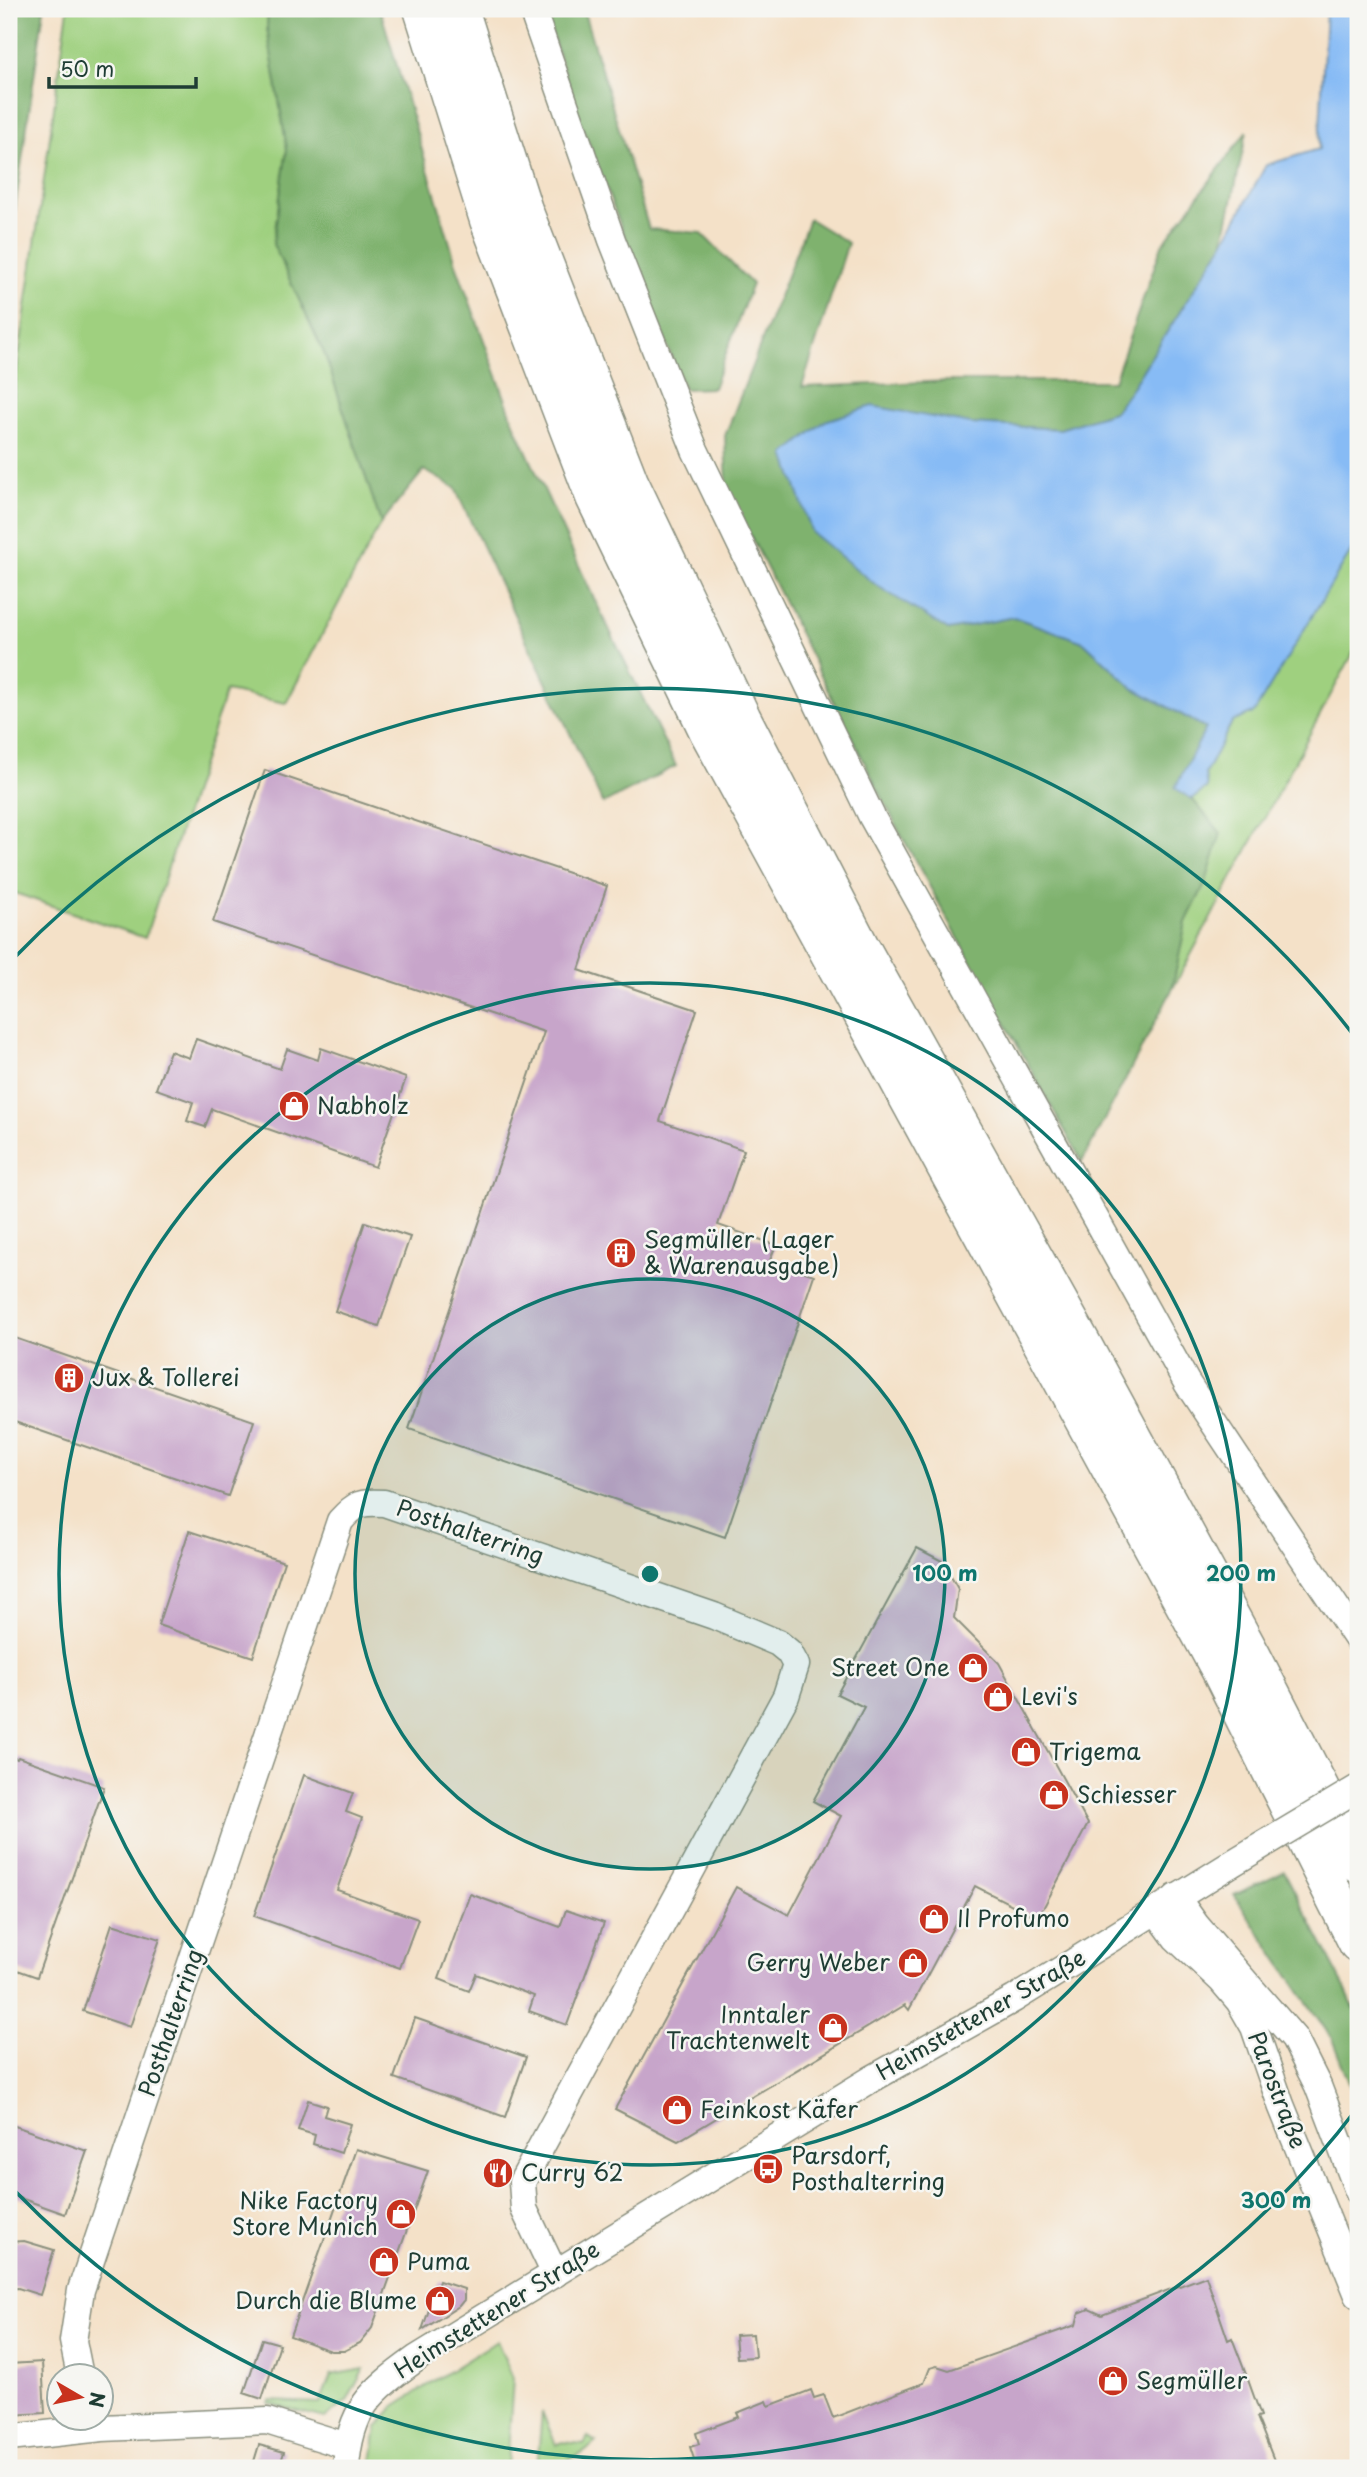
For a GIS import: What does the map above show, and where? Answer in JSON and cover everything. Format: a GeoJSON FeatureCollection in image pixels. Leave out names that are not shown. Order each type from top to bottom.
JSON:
{"type":"FeatureCollection","features":[{"type":"Feature","properties":{"kind":"highway"},"geometry":{"type":"LineString","coordinates":[[423,9],[489,220],[595,497],[716,744],[1220,1669],[1358,1943]]}},
{"type":"Feature","properties":{"kind":"highway"},"geometry":{"type":"LineString","coordinates":[[459,9],[523,210],[629,482],[730,694],[860,947],[1198,1557],[1339,1822],[1358,1863]]}},
{"type":"Feature","properties":{"kind":"street"},"geometry":{"type":"LineString","coordinates":[[532,9],[612,240],[695,450],[872,817],[1186,1383],[1358,1640]]}},
{"type":"Feature","properties":{"kind":"street","name":"Posthalterring"},"geometry":{"type":"LineString","coordinates":[[77,2362],[73,2341],[81,2290],[340,1521],[353,1506],[365,1503],[384,1503],[714,1616],[778,1643],[789,1652],[796,1665],[786,1696],[522,2182],[524,2208],[555,2274]]}},
{"type":"Feature","properties":{"kind":"street","name":"Heimstettener Straße"},"geometry":{"type":"LineString","coordinates":[[116,2423],[267,2421],[347,2457],[349,2434],[363,2405],[387,2379],[416,2358],[870,2080],[1014,1999],[1358,1788]]}},
{"type":"Feature","properties":{"kind":"street","name":"Parostraße"},"geometry":{"type":"LineString","coordinates":[[1166,1904],[1196,1925],[1294,2038],[1318,2086],[1358,2191]]}},
{"type":"Feature","properties":{"kind":"street","name":"Parostraße"},"geometry":{"type":"LineString","coordinates":[[1166,1904],[1176,1938],[1222,1981],[1239,2001],[1254,2027],[1281,2105],[1358,2295]]}},
{"type":"Feature","properties":{"kind":"street","name":"Heimstettener Straße"},"geometry":{"type":"LineString","coordinates":[[9,2438],[46,2432]]}},
{"type":"Feature","properties":{"kind":"green space"},"geometry":{"type":"Polygon","coordinates":[[[9,9],[44,9],[9,249],[9,9]]]}},
{"type":"Feature","properties":{"kind":"green space"},"geometry":{"type":"Polygon","coordinates":[[[68,9],[268,9],[267,28],[287,149],[273,244],[325,355],[381,523],[286,703],[226,691],[145,938],[9,891],[9,427],[68,9]]]}},
{"type":"Feature","properties":{"kind":"green space"},"geometry":{"type":"Polygon","coordinates":[[[268,9],[380,9],[457,267],[516,428],[590,590],[676,766],[603,804],[455,488],[424,470],[381,523],[325,355],[273,244],[287,149],[267,28],[268,9]]]}},
{"type":"Feature","properties":{"kind":"green space"},"geometry":{"type":"Polygon","coordinates":[[[544,9],[583,9],[649,229],[701,233],[752,284],[713,388],[684,389],[577,113],[544,9]]]}},
{"type":"Feature","properties":{"kind":"green space"},"geometry":{"type":"Polygon","coordinates":[[[1247,131],[1223,244],[1114,412],[1060,429],[971,424],[948,630],[1014,617],[1084,642],[1133,688],[1207,728],[1176,788],[1192,799],[1221,833],[1206,882],[1186,922],[1172,990],[1082,1162],[899,831],[727,489],[725,436],[809,219],[848,243],[802,387],[951,381],[1114,381],[1162,245],[1247,131]]]}},
{"type":"Feature","properties":{"kind":"green space"},"geometry":{"type":"Polygon","coordinates":[[[1358,540],[1358,644],[1172,990],[1186,922],[1206,882],[1220,833],[1192,799],[1207,788],[1205,774],[1232,722],[1324,594],[1358,540]]]}},
{"type":"Feature","properties":{"kind":"green space"},"geometry":{"type":"Polygon","coordinates":[[[1284,1871],[1358,2018],[1358,2106],[1332,2039],[1234,1895],[1284,1871]]]}},
{"type":"Feature","properties":{"kind":"green space"},"geometry":{"type":"Polygon","coordinates":[[[497,2341],[513,2378],[507,2468],[371,2468],[377,2427],[396,2405],[497,2341]]]}},
{"type":"Feature","properties":{"kind":"green space"},"geometry":{"type":"Polygon","coordinates":[[[364,2369],[347,2401],[325,2418],[269,2404],[270,2401],[320,2403],[331,2375],[364,2369]]]}},
{"type":"Feature","properties":{"kind":"green space"},"geometry":{"type":"Polygon","coordinates":[[[542,2412],[556,2445],[562,2442],[584,2444],[588,2437],[596,2442],[586,2451],[568,2460],[574,2468],[537,2468],[542,2412]]]}},
{"type":"Feature","properties":{"kind":"water"},"geometry":{"type":"Polygon","coordinates":[[[1326,9],[1358,9],[1358,540],[1254,713],[1232,722],[1205,774],[1207,788],[1192,799],[1175,788],[1206,728],[1133,688],[1084,642],[1014,617],[948,630],[876,585],[812,533],[785,454],[825,421],[872,406],[971,424],[1060,429],[1114,412],[1223,244],[1266,165],[1319,149],[1326,9]]]}},
{"type":"Feature","properties":{"kind":"building","name":"Segmüller (Lager & Warenausgabe)"},"geometry":{"type":"Polygon","coordinates":[[[265,770],[607,886],[579,970],[697,1010],[660,1121],[744,1150],[718,1225],[776,1245],[770,1260],[814,1275],[725,1537],[409,1429],[544,1032],[213,922],[265,770]]]}},
{"type":"Feature","properties":{"kind":"building","name":"Nabholz"},"geometry":{"type":"Polygon","coordinates":[[[196,1039],[280,1069],[287,1049],[318,1060],[321,1048],[406,1078],[375,1167],[212,1109],[205,1127],[187,1121],[193,1102],[156,1089],[170,1051],[189,1058],[196,1039]]]}},
{"type":"Feature","properties":{"kind":"building"},"geometry":{"type":"Polygon","coordinates":[[[365,1222],[410,1237],[379,1326],[335,1311],[365,1222]]]}},
{"type":"Feature","properties":{"kind":"building","name":"Jux & Tollerei"},"geometry":{"type":"Polygon","coordinates":[[[9,1336],[254,1421],[228,1496],[9,1420],[9,1336]]]}},
{"type":"Feature","properties":{"kind":"building"},"geometry":{"type":"Polygon","coordinates":[[[189,1531],[284,1562],[253,1657],[158,1625],[189,1531]]]}},
{"type":"Feature","properties":{"kind":"building"},"geometry":{"type":"Polygon","coordinates":[[[917,1548],[942,1561],[958,1589],[954,1618],[999,1663],[1088,1824],[1038,1918],[975,1886],[909,2010],[905,2005],[678,2141],[615,2109],[736,1887],[789,1915],[841,1816],[813,1801],[864,1707],[837,1694],[917,1548]]]}},
{"type":"Feature","properties":{"kind":"building"},"geometry":{"type":"Polygon","coordinates":[[[9,1756],[104,1787],[37,1977],[9,1967],[9,1756]]]}},
{"type":"Feature","properties":{"kind":"building"},"geometry":{"type":"Polygon","coordinates":[[[304,1775],[353,1793],[346,1812],[362,1818],[337,1890],[418,1919],[400,1968],[254,1916],[304,1775]]]}},
{"type":"Feature","properties":{"kind":"building"},"geometry":{"type":"Polygon","coordinates":[[[470,1894],[560,1927],[566,1910],[604,1923],[567,2025],[529,2011],[534,1996],[476,1974],[469,1991],[439,1979],[470,1894]]]}},
{"type":"Feature","properties":{"kind":"building"},"geometry":{"type":"Polygon","coordinates":[[[112,1924],[160,1939],[130,2027],[83,2011],[112,1924]]]}},
{"type":"Feature","properties":{"kind":"building"},"geometry":{"type":"Polygon","coordinates":[[[415,2018],[526,2057],[505,2117],[394,2078],[415,2018]]]}},
{"type":"Feature","properties":{"kind":"building"},"geometry":{"type":"Polygon","coordinates":[[[308,2100],[327,2106],[324,2116],[350,2124],[341,2153],[313,2144],[315,2135],[298,2130],[308,2100]]]}},
{"type":"Feature","properties":{"kind":"building"},"geometry":{"type":"Polygon","coordinates":[[[9,2124],[87,2151],[65,2214],[9,2194],[9,2124]]]}},
{"type":"Feature","properties":{"kind":"building"},"geometry":{"type":"Polygon","coordinates":[[[356,2149],[428,2171],[372,2328],[360,2343],[344,2351],[331,2351],[290,2336],[356,2149]]]}},
{"type":"Feature","properties":{"kind":"building"},"geometry":{"type":"Polygon","coordinates":[[[24,2241],[54,2250],[40,2295],[18,2288],[9,2289],[9,2242],[24,2241]]]}},
{"type":"Feature","properties":{"kind":"building","name":"Segmüller"},"geometry":{"type":"Polygon","coordinates":[[[1206,2276],[1228,2340],[1232,2338],[1247,2377],[1261,2416],[1257,2417],[1277,2468],[697,2468],[690,2447],[699,2444],[696,2433],[739,2417],[737,2413],[767,2401],[769,2406],[811,2390],[814,2398],[824,2395],[833,2418],[924,2383],[930,2368],[937,2366],[949,2370],[1076,2325],[1079,2313],[1089,2309],[1102,2315],[1206,2276]]]}},
{"type":"Feature","properties":{"kind":"building"},"geometry":{"type":"Polygon","coordinates":[[[439,2281],[464,2289],[464,2300],[422,2330],[439,2281]]]}},
{"type":"Feature","properties":{"kind":"building"},"geometry":{"type":"Polygon","coordinates":[[[753,2334],[755,2357],[737,2358],[735,2335],[753,2334]]]}},
{"type":"Feature","properties":{"kind":"building"},"geometry":{"type":"Polygon","coordinates":[[[262,2339],[280,2344],[262,2399],[244,2393],[262,2339]]]}},
{"type":"Feature","properties":{"kind":"building"},"geometry":{"type":"Polygon","coordinates":[[[42,2362],[45,2413],[9,2415],[9,2364],[42,2362]]]}},
{"type":"Feature","properties":{"kind":"building"},"geometry":{"type":"Polygon","coordinates":[[[259,2445],[284,2452],[279,2468],[252,2468],[259,2445]]]}},
{"type":"Feature","properties":{"kind":"place","name":"Nabholz"},"geometry":{"type":"Point","coordinates":[294,1106]}},
{"type":"Feature","properties":{"kind":"place","name":"Segmüller (Lager & Warenausgabe)"},"geometry":{"type":"Point","coordinates":[621,1253]}},
{"type":"Feature","properties":{"kind":"place","name":"Jux & Tollerei"},"geometry":{"type":"Point","coordinates":[69,1378]}},
{"type":"Feature","properties":{"kind":"place","name":"Street One"},"geometry":{"type":"Point","coordinates":[973,1668]}},
{"type":"Feature","properties":{"kind":"place","name":"Levi's"},"geometry":{"type":"Point","coordinates":[998,1697]}},
{"type":"Feature","properties":{"kind":"place","name":"Trigema"},"geometry":{"type":"Point","coordinates":[1026,1752]}},
{"type":"Feature","properties":{"kind":"place","name":"Schiesser"},"geometry":{"type":"Point","coordinates":[1054,1795]}},
{"type":"Feature","properties":{"kind":"place","name":"Il Profumo"},"geometry":{"type":"Point","coordinates":[934,1919]}},
{"type":"Feature","properties":{"kind":"place","name":"Gerry Weber"},"geometry":{"type":"Point","coordinates":[913,1963]}},
{"type":"Feature","properties":{"kind":"place","name":"Inntaler Trachtenwelt"},"geometry":{"type":"Point","coordinates":[833,2028]}},
{"type":"Feature","properties":{"kind":"place","name":"Feinkost Käfer"},"geometry":{"type":"Point","coordinates":[677,2110]}},
{"type":"Feature","properties":{"kind":"place","name":"Parsdorf, Posthalterring"},"geometry":{"type":"Point","coordinates":[768,2169]}},
{"type":"Feature","properties":{"kind":"place","name":"Curry 62"},"geometry":{"type":"Point","coordinates":[498,2173]}},
{"type":"Feature","properties":{"kind":"place","name":"Nike Factory Store Munich"},"geometry":{"type":"Point","coordinates":[401,2214]}},
{"type":"Feature","properties":{"kind":"place","name":"Puma"},"geometry":{"type":"Point","coordinates":[384,2262]}},
{"type":"Feature","properties":{"kind":"place","name":"Durch die Blume"},"geometry":{"type":"Point","coordinates":[440,2301]}},
{"type":"Feature","properties":{"kind":"place","name":"Segmüller"},"geometry":{"type":"Point","coordinates":[1113,2381]}}]}
